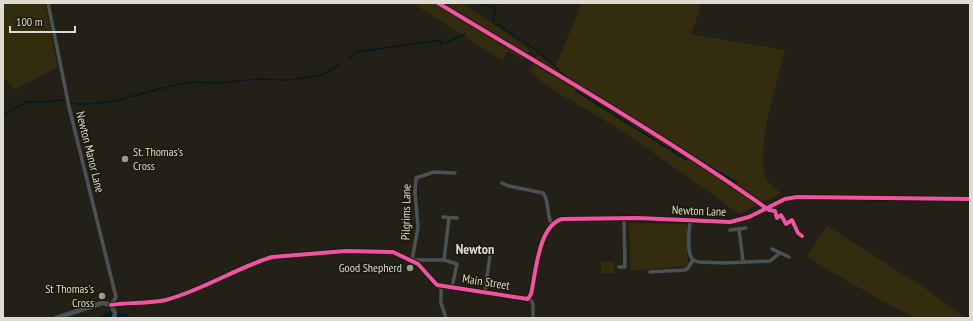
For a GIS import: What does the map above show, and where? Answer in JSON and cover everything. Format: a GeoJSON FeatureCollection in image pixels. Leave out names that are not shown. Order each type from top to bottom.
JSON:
{"type":"FeatureCollection","features":[{"type":"Feature","properties":{"kind":"street","name":"Newton Manor Lane"},"geometry":{"type":"LineString","coordinates":[[48,3],[69,108],[116,298],[111,305]]}},
{"type":"Feature","properties":{"kind":"street","name":"Pilgrims Lane"},"geometry":{"type":"LineString","coordinates":[[412,260],[418,227],[415,192],[416,178],[434,172],[455,173]]}},
{"type":"Feature","properties":{"kind":"street"},"geometry":{"type":"LineString","coordinates":[[502,183],[509,186],[543,193],[546,198],[548,219],[552,225],[543,239],[528,298],[532,304],[533,318]]}},
{"type":"Feature","properties":{"kind":"street","name":"Newton Lane"},"geometry":{"type":"LineString","coordinates":[[552,225],[558,220],[568,218],[730,222],[744,219],[785,199],[797,196],[970,199]]}},
{"type":"Feature","properties":{"kind":"street"},"geometry":{"type":"LineString","coordinates":[[443,217],[457,218]]}},
{"type":"Feature","properties":{"kind":"street"},"geometry":{"type":"LineString","coordinates":[[444,260],[448,218]]}},
{"type":"Feature","properties":{"kind":"street"},"geometry":{"type":"LineString","coordinates":[[619,267],[625,267],[624,219]]}},
{"type":"Feature","properties":{"kind":"street"},"geometry":{"type":"LineString","coordinates":[[690,222],[690,257],[698,262],[725,263],[770,261],[780,253]]}},
{"type":"Feature","properties":{"kind":"street"},"geometry":{"type":"LineString","coordinates":[[730,230],[746,228]]}},
{"type":"Feature","properties":{"kind":"street"},"geometry":{"type":"LineString","coordinates":[[739,229],[743,261]]}},
{"type":"Feature","properties":{"kind":"street"},"geometry":{"type":"LineString","coordinates":[[485,291],[491,248]]}},
{"type":"Feature","properties":{"kind":"street"},"geometry":{"type":"LineString","coordinates":[[772,249],[789,258]]}},
{"type":"Feature","properties":{"kind":"street"},"geometry":{"type":"LineString","coordinates":[[111,305],[165,300],[180,296],[258,262],[272,258],[375,251],[392,252],[418,264],[432,282],[441,286],[441,303],[446,318]]}},
{"type":"Feature","properties":{"kind":"street"},"geometry":{"type":"LineString","coordinates":[[412,260],[444,260],[457,264],[452,287]]}},
{"type":"Feature","properties":{"kind":"street"},"geometry":{"type":"LineString","coordinates":[[650,272],[685,270],[693,260]]}},
{"type":"Feature","properties":{"kind":"street","name":"Main Street"},"geometry":{"type":"LineString","coordinates":[[441,286],[528,298]]}},
{"type":"Feature","properties":{"kind":"street"},"geometry":{"type":"LineString","coordinates":[[56,318],[107,302],[111,305],[115,313],[114,318]]}},
{"type":"Feature","properties":{"kind":"shaded area"},"geometry":{"type":"Polygon","coordinates":[[[3,3],[45,3],[57,67],[15,90],[3,76],[3,3]]]}},
{"type":"Feature","properties":{"kind":"shaded area"},"geometry":{"type":"Polygon","coordinates":[[[412,3],[462,3],[530,50],[523,60],[508,51],[502,60],[412,3]]]}},
{"type":"Feature","properties":{"kind":"shaded area"},"geometry":{"type":"Polygon","coordinates":[[[580,3],[699,3],[700,10],[691,34],[785,50],[769,114],[763,151],[763,166],[766,178],[770,184],[781,193],[739,214],[644,146],[559,93],[539,80],[530,72],[537,55],[555,67],[578,13],[580,3]]]}},
{"type":"Feature","properties":{"kind":"shaded area"},"geometry":{"type":"Polygon","coordinates":[[[629,223],[687,224],[688,266],[631,271],[629,223]]]}},
{"type":"Feature","properties":{"kind":"shaded area"},"geometry":{"type":"Polygon","coordinates":[[[827,226],[926,289],[965,318],[914,318],[831,272],[807,256],[827,226]]]}},
{"type":"Feature","properties":{"kind":"shaded area"},"geometry":{"type":"Polygon","coordinates":[[[601,262],[614,262],[614,273],[601,273],[601,262]]]}},
{"type":"Feature","properties":{"kind":"waterway"},"geometry":{"type":"LineString","coordinates":[[479,3],[494,7]]}},
{"type":"Feature","properties":{"kind":"waterway"},"geometry":{"type":"LineString","coordinates":[[496,3],[493,21],[539,52],[575,85]]}},
{"type":"Feature","properties":{"kind":"waterway"},"geometry":{"type":"LineString","coordinates":[[348,59],[356,52],[442,40],[440,45],[465,34]]}},
{"type":"Feature","properties":{"kind":"waterway"},"geometry":{"type":"LineString","coordinates":[[3,115],[26,102],[46,102],[58,100],[78,104],[88,104],[115,101],[170,86],[194,82],[215,83],[259,79],[290,80],[322,75],[340,64]]}},
{"type":"Feature","properties":{"kind":"waterway"},"geometry":{"type":"LineString","coordinates":[[576,91],[687,160]]}},
{"type":"Feature","properties":{"kind":"waterway"},"geometry":{"type":"LineString","coordinates":[[690,155],[737,183]]}},
{"type":"Feature","properties":{"kind":"waterway"},"geometry":{"type":"LineString","coordinates":[[105,318],[110,316]]}},
{"type":"Feature","properties":{"kind":"waterway"},"geometry":{"type":"LineString","coordinates":[[118,317],[125,318]]}},
{"type":"Feature","properties":{"kind":"cycle path"},"geometry":{"type":"LineString","coordinates":[[438,3],[564,78],[688,155],[769,210],[775,211],[777,218],[781,215],[786,224],[792,220],[798,233],[802,236]]}},
{"type":"Feature","properties":{"kind":"cycle path"},"geometry":{"type":"LineString","coordinates":[[111,305],[152,302],[180,296],[245,267],[272,257],[346,251],[393,252],[418,264],[437,285],[528,299],[531,294],[539,251],[543,240],[554,223],[562,219],[638,218],[730,222],[749,217],[785,199],[797,197],[970,199]]}},
{"type":"Feature","properties":{"kind":"place","name":"St. Thomas's Cross"},"geometry":{"type":"Point","coordinates":[125,159]}},
{"type":"Feature","properties":{"kind":"place","name":"Good Shepherd"},"geometry":{"type":"Point","coordinates":[410,268]}},
{"type":"Feature","properties":{"kind":"place","name":"St Thomas's Cross"},"geometry":{"type":"Point","coordinates":[102,296]}},
{"type":"Feature","properties":{"kind":"district","name":"Newton"},"geometry":{"type":"Point","coordinates":[475,249]}}]}
